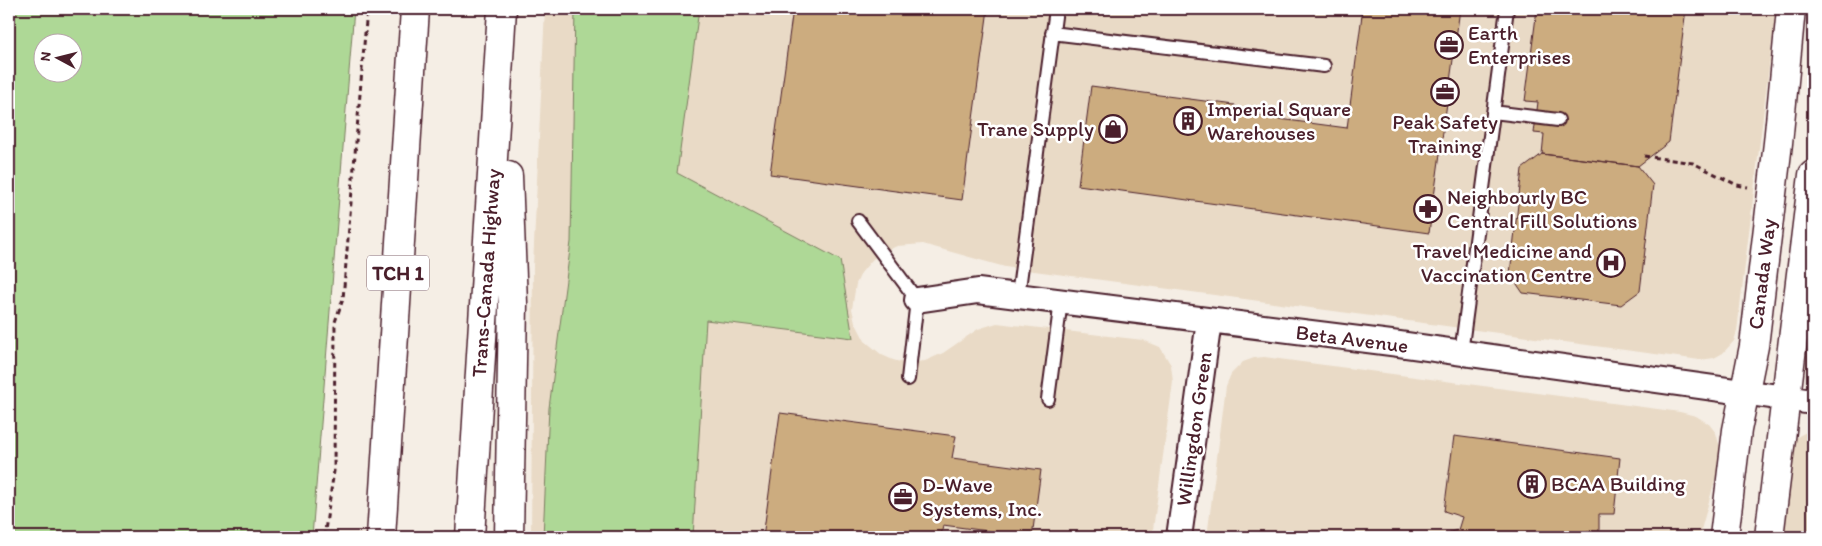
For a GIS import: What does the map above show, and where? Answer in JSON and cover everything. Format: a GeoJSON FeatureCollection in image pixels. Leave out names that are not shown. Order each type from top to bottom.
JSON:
{"type":"FeatureCollection","features":[{"type":"Feature","properties":{"kind":"main road","name":"TCH 1"},"geometry":{"type":"LineString","coordinates":[[381,537],[415,9]]}},
{"type":"Feature","properties":{"kind":"main road","name":"Canada Way"},"geometry":{"type":"LineString","coordinates":[[1724,537],[1737,430],[1754,346],[1778,143],[1791,9]]}},
{"type":"Feature","properties":{"kind":"main road","name":"Trans-Canada Highway"},"geometry":{"type":"LineString","coordinates":[[470,537],[502,19]]}},
{"type":"Feature","properties":{"kind":"main road"},"geometry":{"type":"LineString","coordinates":[[502,19],[513,303],[509,537]]}},
{"type":"Feature","properties":{"kind":"main road","name":"Canada Way"},"geometry":{"type":"LineString","coordinates":[[1769,537],[1812,205],[1813,175]]}},
{"type":"Feature","properties":{"kind":"street","name":"Beta Avenue"},"geometry":{"type":"LineString","coordinates":[[917,300],[978,291],[1461,353],[1813,402]]}},
{"type":"Feature","properties":{"kind":"street","name":"Willingdon Green"},"geometry":{"type":"LineString","coordinates":[[1179,537],[1209,321]]}},
{"type":"Feature","properties":{"kind":"lane"},"geometry":{"type":"LineString","coordinates":[[1018,296],[1056,9]]}},
{"type":"Feature","properties":{"kind":"lane"},"geometry":{"type":"LineString","coordinates":[[1461,353],[1506,9]]}},
{"type":"Feature","properties":{"kind":"lane"},"geometry":{"type":"LineString","coordinates":[[1052,33],[1324,66]]}},
{"type":"Feature","properties":{"kind":"lane"},"geometry":{"type":"LineString","coordinates":[[1493,112],[1558,120]]}},
{"type":"Feature","properties":{"kind":"lane"},"geometry":{"type":"LineString","coordinates":[[858,221],[917,300],[908,379]]}},
{"type":"Feature","properties":{"kind":"lane"},"geometry":{"type":"LineString","coordinates":[[1048,399],[1061,301]]}},
{"type":"Feature","properties":{"kind":"path"},"geometry":{"type":"LineString","coordinates":[[324,537],[334,471],[336,322],[344,299],[367,9]]}},
{"type":"Feature","properties":{"kind":"path"},"geometry":{"type":"LineString","coordinates":[[1644,156],[1693,163],[1737,185],[1750,187]]}},
{"type":"Feature","properties":{"kind":"shaded area"},"geometry":{"type":"Polygon","coordinates":[[[545,9],[1776,9],[1737,331],[1734,341],[1723,353],[1714,358],[1700,360],[1005,267],[923,244],[897,246],[877,255],[861,273],[856,284],[852,309],[855,322],[865,341],[882,355],[893,360],[904,363],[925,361],[943,353],[978,329],[997,323],[1143,340],[1160,347],[1171,365],[1173,382],[1152,537],[531,537],[533,266],[545,9]]]}},
{"type":"Feature","properties":{"kind":"shaded area"},"geometry":{"type":"Polygon","coordinates":[[[1813,284],[1813,377],[1806,369],[1804,359],[1813,284]]]}},
{"type":"Feature","properties":{"kind":"shaded area"},"geometry":{"type":"Polygon","coordinates":[[[1264,357],[1680,412],[1696,416],[1709,424],[1716,433],[1722,455],[1699,537],[1207,537],[1226,386],[1231,374],[1243,362],[1264,357]]]}},
{"type":"Feature","properties":{"kind":"shaded area"},"geometry":{"type":"Polygon","coordinates":[[[1808,431],[1813,431],[1813,537],[1782,537],[1793,447],[1797,437],[1808,431]]]}},
{"type":"Feature","properties":{"kind":"green space"},"geometry":{"type":"Polygon","coordinates":[[[9,9],[354,9],[312,537],[9,537],[9,9]]]}},
{"type":"Feature","properties":{"kind":"green space"},"geometry":{"type":"Polygon","coordinates":[[[575,9],[699,9],[677,173],[840,260],[853,338],[706,320],[693,537],[543,537],[549,408],[571,242],[575,9]]]}},
{"type":"Feature","properties":{"kind":"building"},"geometry":{"type":"Polygon","coordinates":[[[793,9],[988,9],[962,200],[770,174],[793,9]]]}},
{"type":"Feature","properties":{"kind":"building","name":"Imperial Square Warehouses"},"geometry":{"type":"Polygon","coordinates":[[[1354,9],[1460,9],[1429,233],[1078,185],[1091,86],[1235,105],[1234,113],[1347,128],[1362,15],[1354,9]]]}},
{"type":"Feature","properties":{"kind":"building"},"geometry":{"type":"Polygon","coordinates":[[[1537,9],[1686,9],[1669,142],[1638,166],[1542,154],[1544,134],[1534,133],[1538,102],[1525,101],[1537,9]]]}},
{"type":"Feature","properties":{"kind":"building"},"geometry":{"type":"Polygon","coordinates":[[[1542,154],[1638,166],[1653,185],[1640,291],[1621,305],[1523,293],[1510,274],[1522,169],[1542,154]]]}},
{"type":"Feature","properties":{"kind":"building","name":"D-Wave Systems, Inc."},"geometry":{"type":"Polygon","coordinates":[[[780,413],[956,436],[952,458],[1041,470],[1032,537],[943,525],[941,537],[763,537],[780,413]]]}},
{"type":"Feature","properties":{"kind":"building","name":"BCAA Building"},"geometry":{"type":"Polygon","coordinates":[[[1454,436],[1620,458],[1614,514],[1599,514],[1599,533],[1587,532],[1586,537],[1442,537],[1458,530],[1462,517],[1444,511],[1454,436]]]}},
{"type":"Feature","properties":{"kind":"place","name":"Earth Enterprises"},"geometry":{"type":"Point","coordinates":[1449,45]}},
{"type":"Feature","properties":{"kind":"place","name":"Peak Safety Training"},"geometry":{"type":"Point","coordinates":[1445,92]}},
{"type":"Feature","properties":{"kind":"place","name":"Imperial Square Warehouses"},"geometry":{"type":"Point","coordinates":[1188,121]}},
{"type":"Feature","properties":{"kind":"place","name":"Trane Supply"},"geometry":{"type":"Point","coordinates":[1113,129]}},
{"type":"Feature","properties":{"kind":"place","name":"Neighbourly BC Central Fill Solutions"},"geometry":{"type":"Point","coordinates":[1428,209]}},
{"type":"Feature","properties":{"kind":"place","name":"Travel Medicine and Vaccination Centre"},"geometry":{"type":"Point","coordinates":[1611,263]}},
{"type":"Feature","properties":{"kind":"place","name":"BCAA Building"},"geometry":{"type":"Point","coordinates":[1532,484]}},
{"type":"Feature","properties":{"kind":"place","name":"D-Wave Systems, Inc."},"geometry":{"type":"Point","coordinates":[903,497]}}]}
